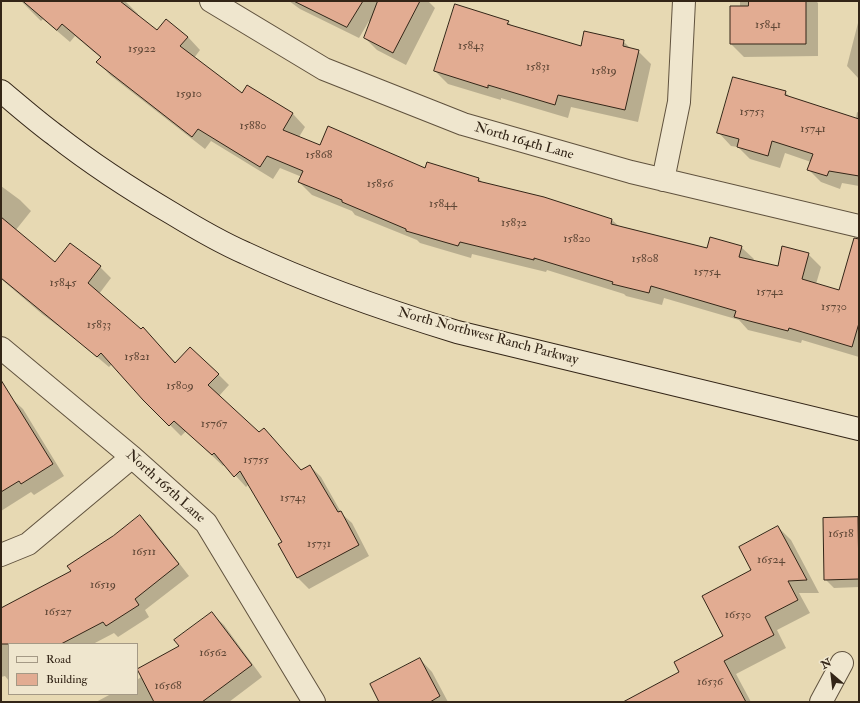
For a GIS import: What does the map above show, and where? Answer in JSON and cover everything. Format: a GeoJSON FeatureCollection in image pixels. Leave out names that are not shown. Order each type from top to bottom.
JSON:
{"type":"FeatureCollection","features":[{"type":"Feature","properties":{"kind":"street","name":"North 164th Lane"},"geometry":{"type":"LineString","coordinates":[[212,1],[324,68],[463,124],[630,172],[859,226]]}},
{"type":"Feature","properties":{"kind":"street"},"geometry":{"type":"LineString","coordinates":[[663,180],[680,102],[684,1]]}},
{"type":"Feature","properties":{"kind":"street","name":"North Northwest Ranch Parkway"},"geometry":{"type":"LineString","coordinates":[[1,91],[55,135],[95,164],[194,227],[244,253],[349,296],[401,315],[457,332],[859,429]]}},
{"type":"Feature","properties":{"kind":"street","name":"North 165th Lane"},"geometry":{"type":"LineString","coordinates":[[1,348],[132,457],[206,522],[305,698]]}},
{"type":"Feature","properties":{"kind":"street"},"geometry":{"type":"LineString","coordinates":[[1,555],[28,544],[132,457]]}},
{"type":"Feature","properties":{"kind":"street"},"geometry":{"type":"LineString","coordinates":[[821,702],[842,663]]}},
{"type":"Feature","properties":{"kind":"building"},"geometry":{"type":"Polygon","coordinates":[[[23,1],[120,1],[157,30],[166,19],[188,37],[180,46],[242,93],[247,85],[293,113],[283,130],[320,145],[328,126],[425,168],[427,162],[479,178],[478,181],[544,197],[612,219],[611,224],[707,248],[710,237],[742,246],[739,257],[778,266],[782,246],[809,253],[802,279],[839,290],[854,238],[859,239],[859,323],[852,347],[789,328],[788,331],[734,317],[736,311],[651,286],[649,293],[612,284],[613,282],[534,258],[534,260],[460,242],[458,246],[406,231],[406,229],[298,182],[303,171],[267,156],[260,167],[198,129],[192,137],[96,62],[101,57],[62,24],[57,30],[23,1]]]}},
{"type":"Feature","properties":{"kind":"building"},"geometry":{"type":"Polygon","coordinates":[[[294,1],[363,1],[347,27],[294,1]]]}},
{"type":"Feature","properties":{"kind":"building"},"geometry":{"type":"Polygon","coordinates":[[[378,1],[420,1],[393,53],[364,38],[378,1]]]}},
{"type":"Feature","properties":{"kind":"building"},"geometry":{"type":"Polygon","coordinates":[[[749,1],[806,1],[806,44],[730,44],[730,6],[748,6],[749,1]]]}},
{"type":"Feature","properties":{"kind":"building"},"geometry":{"type":"Polygon","coordinates":[[[455,4],[509,21],[507,24],[581,46],[584,31],[624,40],[623,46],[639,50],[625,110],[558,95],[555,105],[488,85],[488,88],[434,71],[455,4]]]}},
{"type":"Feature","properties":{"kind":"building"},"geometry":{"type":"Polygon","coordinates":[[[733,77],[786,91],[785,95],[859,119],[859,176],[829,171],[827,176],[807,170],[813,154],[772,141],[768,156],[737,147],[739,139],[717,133],[733,77]]]}},
{"type":"Feature","properties":{"kind":"building"},"geometry":{"type":"Polygon","coordinates":[[[1,217],[55,262],[70,243],[101,266],[88,283],[141,329],[143,327],[175,363],[190,347],[219,374],[208,385],[259,432],[264,428],[301,470],[310,465],[338,512],[341,511],[359,545],[297,578],[278,544],[282,542],[240,471],[234,477],[214,453],[212,455],[174,421],[169,426],[143,400],[101,353],[97,357],[1,278],[1,217]]]}},
{"type":"Feature","properties":{"kind":"building"},"geometry":{"type":"Polygon","coordinates":[[[1,380],[53,464],[21,484],[19,481],[1,492],[1,380]]]}},
{"type":"Feature","properties":{"kind":"building"},"geometry":{"type":"Polygon","coordinates":[[[140,515],[179,564],[135,599],[139,605],[106,626],[103,622],[63,643],[1,644],[1,608],[71,571],[67,566],[113,536],[140,515]]]}},
{"type":"Feature","properties":{"kind":"building"},"geometry":{"type":"Polygon","coordinates":[[[858,517],[859,579],[824,580],[823,518],[858,517]]]}},
{"type":"Feature","properties":{"kind":"building"},"geometry":{"type":"Polygon","coordinates":[[[778,526],[807,580],[788,581],[798,600],[765,617],[774,635],[724,661],[746,702],[623,702],[679,672],[674,662],[723,636],[702,596],[751,570],[739,547],[778,526]]]}},
{"type":"Feature","properties":{"kind":"building"},"geometry":{"type":"Polygon","coordinates":[[[212,612],[252,665],[202,702],[154,702],[138,668],[179,646],[174,640],[212,612]]]}},
{"type":"Feature","properties":{"kind":"building"},"geometry":{"type":"Polygon","coordinates":[[[420,658],[440,696],[430,702],[379,702],[370,684],[420,658]]]}}]}
